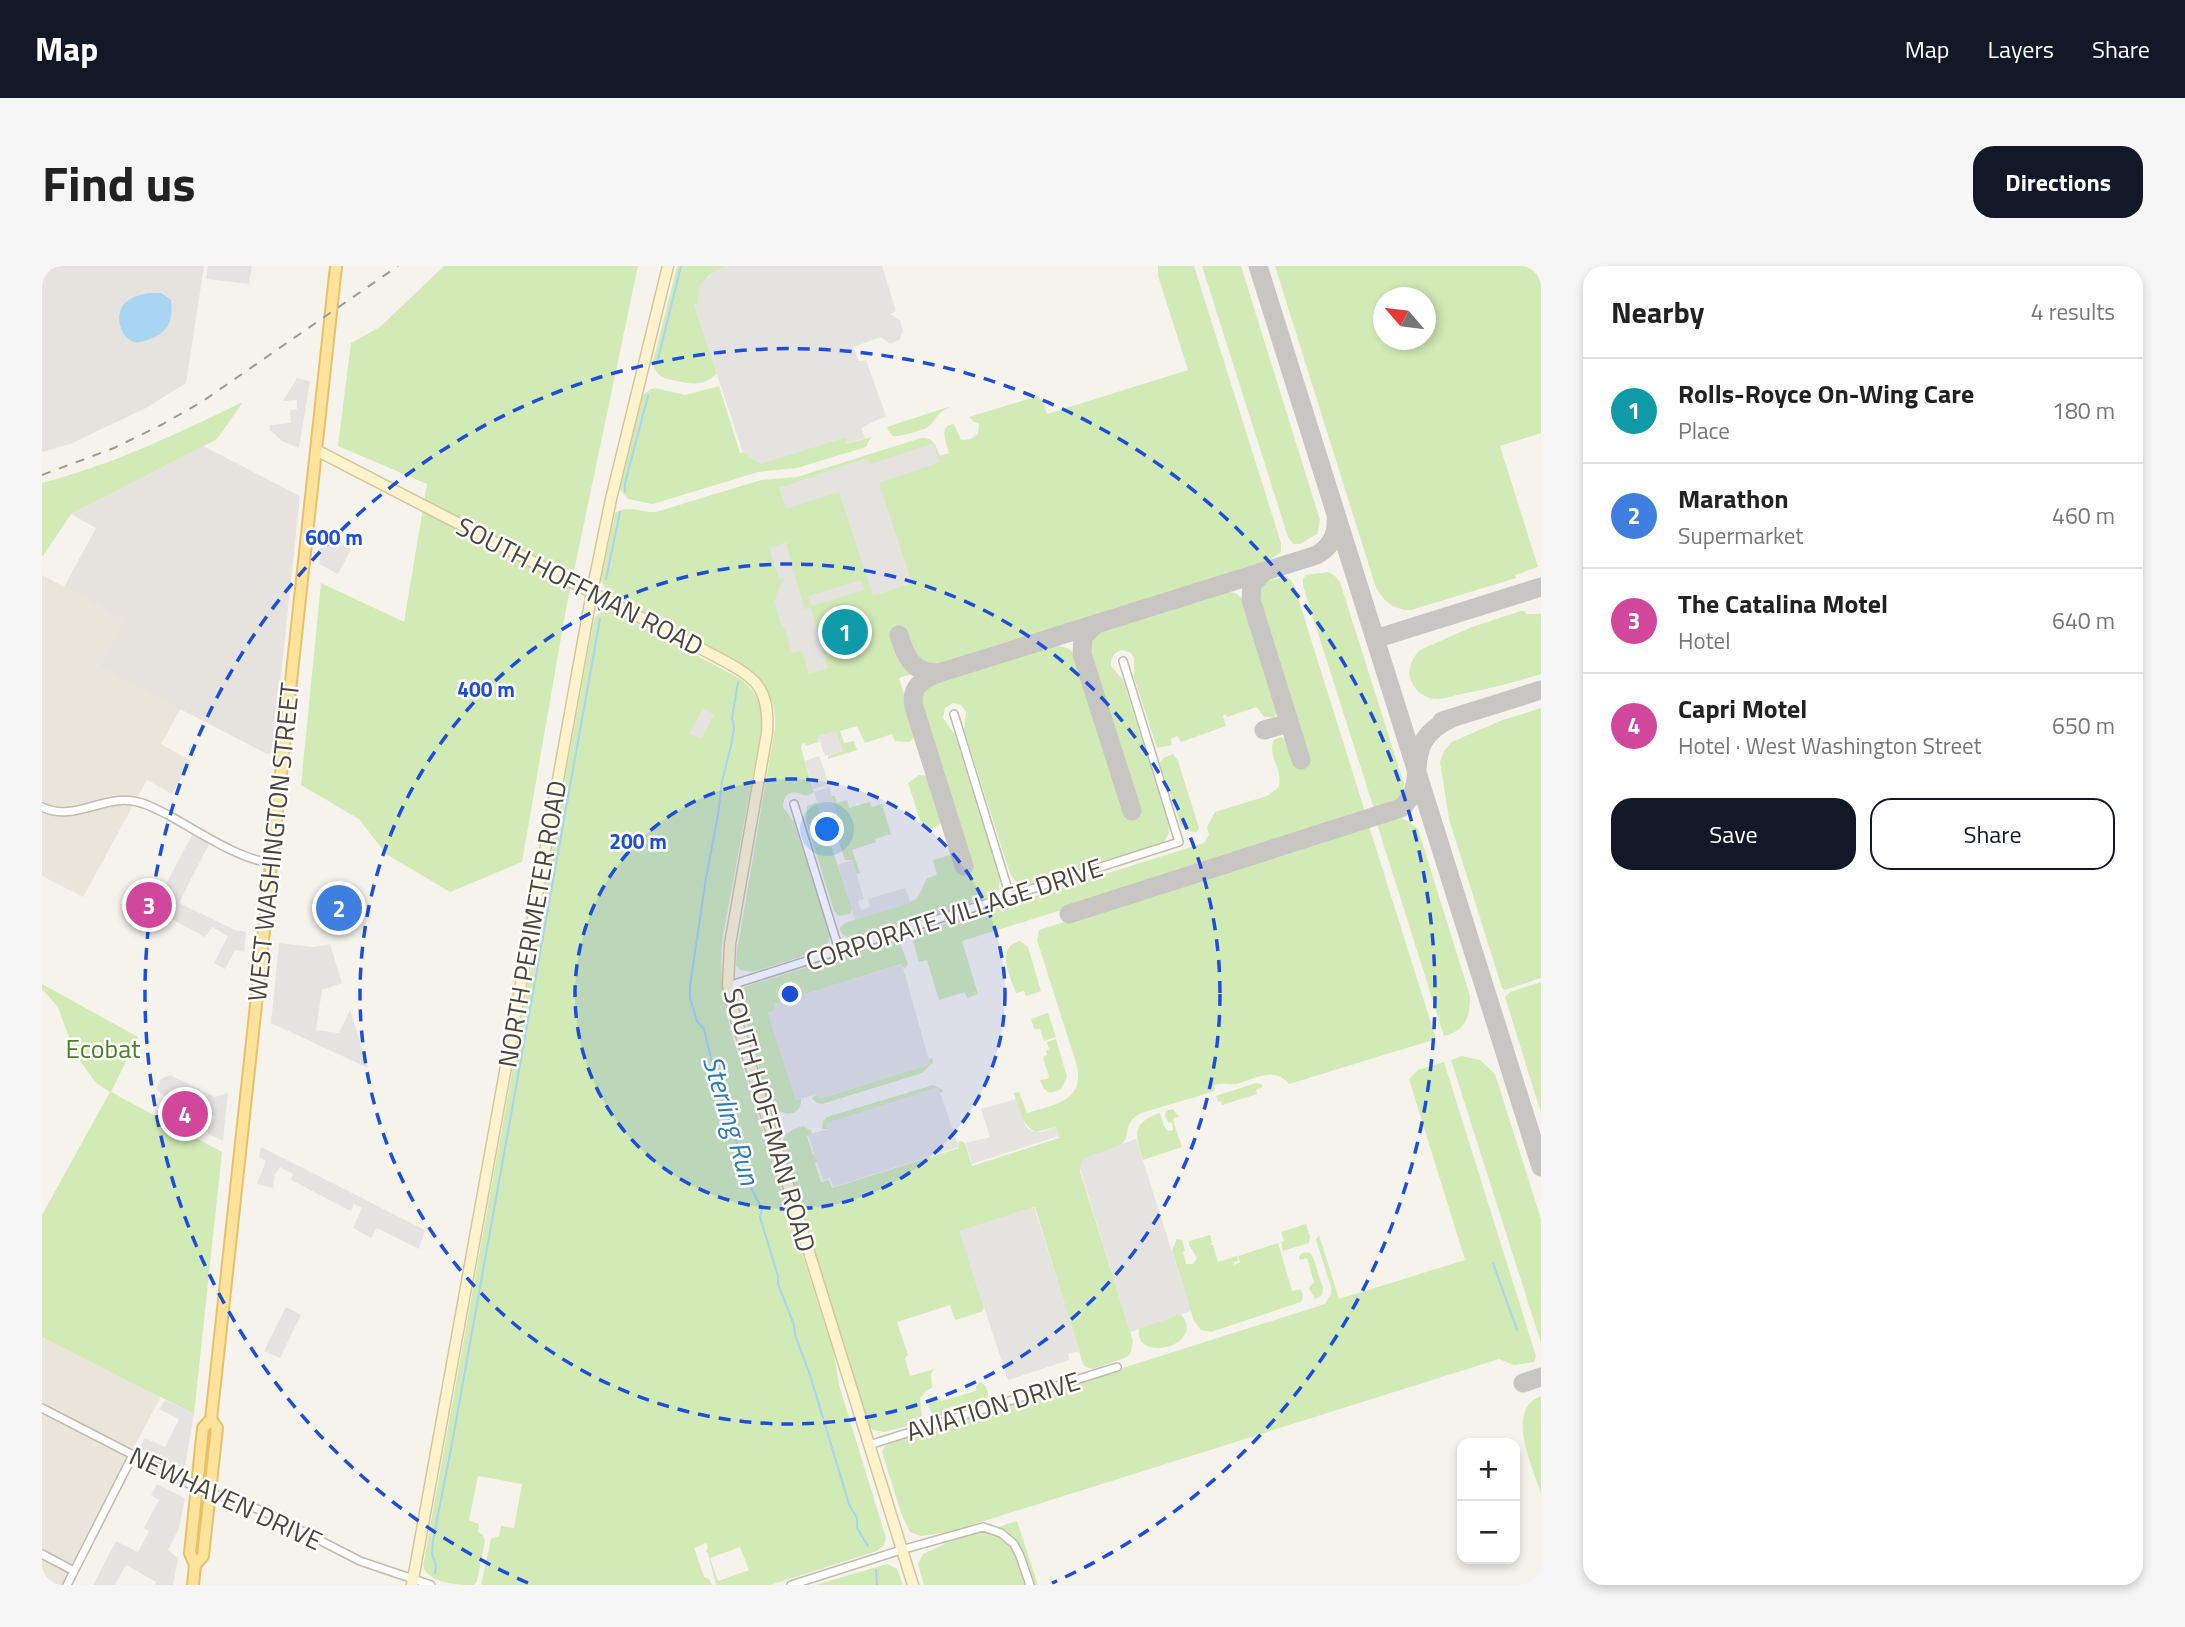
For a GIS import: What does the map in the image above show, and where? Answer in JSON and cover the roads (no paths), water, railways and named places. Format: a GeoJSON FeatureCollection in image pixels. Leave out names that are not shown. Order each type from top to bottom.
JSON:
{"type":"FeatureCollection","features":[{"type":"Feature","properties":{"kind":"main road","name":"WEST WASHINGTON STREET"},"geometry":{"type":"LineString","coordinates":[[193,1585],[195,1565],[190,1553],[197,1488],[204,1428],[211,1419],[336,266]]}},
{"type":"Feature","properties":{"kind":"main road","name":"WEST WASHINGTON STREET"},"geometry":{"type":"LineString","coordinates":[[195,1565],[203,1556],[218,1428],[211,1419]]}},
{"type":"Feature","properties":{"kind":"street","name":"NORTH PERIMETER ROAD"},"geometry":{"type":"LineString","coordinates":[[412,1582],[592,592],[611,499],[668,266]]}},
{"type":"Feature","properties":{"kind":"street","name":"SOUTH HOFFMAN ROAD"},"geometry":{"type":"LineString","coordinates":[[316,450],[747,674],[760,689],[767,705],[767,733],[730,944],[729,986],[744,1046],[913,1585]]}},
{"type":"Feature","properties":{"kind":"street","name":"CORPORATE VILLAGE DRIVE"},"geometry":{"type":"LineString","coordinates":[[729,986],[1180,842],[1123,661]]}},
{"type":"Feature","properties":{"kind":"street"},"geometry":{"type":"LineString","coordinates":[[954,714],[1010,896]]}},
{"type":"Feature","properties":{"kind":"street"},"geometry":{"type":"LineString","coordinates":[[42,807],[65,813],[120,800],[138,802],[247,858],[271,863]]}},
{"type":"Feature","properties":{"kind":"street"},"geometry":{"type":"LineString","coordinates":[[794,804],[839,950]]}},
{"type":"Feature","properties":{"kind":"street","name":"AVIATION DRIVE"},"geometry":{"type":"LineString","coordinates":[[869,1445],[1117,1367]]}},
{"type":"Feature","properties":{"kind":"street","name":"NEWHAVEN DRIVE"},"geometry":{"type":"LineString","coordinates":[[42,1408],[197,1488],[263,1511],[348,1556],[412,1582],[431,1585]]}},
{"type":"Feature","properties":{"kind":"street"},"geometry":{"type":"LineString","coordinates":[[67,1585],[133,1455]]}},
{"type":"Feature","properties":{"kind":"street"},"geometry":{"type":"LineString","coordinates":[[791,1585],[983,1527],[1006,1536],[1014,1544],[1030,1585]]}},
{"type":"Feature","properties":{"kind":"street"},"geometry":{"type":"LineString","coordinates":[[42,1555],[74,1571]]}},
{"type":"Feature","properties":{"kind":"water"},"geometry":{"type":"Polygon","coordinates":[[[148,293],[161,293],[171,300],[170,319],[162,333],[144,341],[134,342],[123,333],[120,313],[129,300],[148,293]]]}},
{"type":"Feature","properties":{"kind":"waterway"},"geometry":{"type":"LineString","coordinates":[[657,363],[681,266]]}},
{"type":"Feature","properties":{"kind":"waterway"},"geometry":{"type":"LineString","coordinates":[[625,491],[648,396]]}},
{"type":"Feature","properties":{"kind":"waterway"},"geometry":{"type":"LineString","coordinates":[[606,579],[620,512]]}},
{"type":"Feature","properties":{"kind":"waterway"},"geometry":{"type":"LineString","coordinates":[[435,1573],[433,1540],[600,619]]}},
{"type":"Feature","properties":{"kind":"waterway","name":"Sterling Run"},"geometry":{"type":"LineString","coordinates":[[738,682],[732,718],[734,728],[706,878],[690,998],[697,1021],[704,1029],[717,1083],[745,1167],[746,1178],[762,1209],[760,1217],[778,1284],[794,1325],[849,1504],[857,1518],[857,1528],[868,1546]]}},
{"type":"Feature","properties":{"kind":"waterway"},"geometry":{"type":"LineString","coordinates":[[1493,1263],[1517,1330]]}},
{"type":"Feature","properties":{"kind":"waterway","name":"Sterling Run"},"geometry":{"type":"LineString","coordinates":[[876,1570],[877,1585]]}},
{"type":"Feature","properties":{"kind":"railway"},"geometry":{"type":"LineString","coordinates":[[42,475],[114,448],[203,401],[398,266]]}},
{"type":"Feature","properties":{"kind":"place","name":"Rolls-Royce On-Wing Care"},"geometry":{"type":"Point","coordinates":[845,632]}},
{"type":"Feature","properties":{"kind":"place","name":"The Catalina Motel"},"geometry":{"type":"Point","coordinates":[149,905]}},
{"type":"Feature","properties":{"kind":"place","name":"Marathon"},"geometry":{"type":"Point","coordinates":[339,908]}},
{"type":"Feature","properties":{"kind":"place","name":"Capri Motel"},"geometry":{"type":"Point","coordinates":[185,1114]}},
{"type":"Feature","properties":{"kind":"park label","name":"Ecobat"},"geometry":{"type":"Point","coordinates":[103,1048]}}]}
